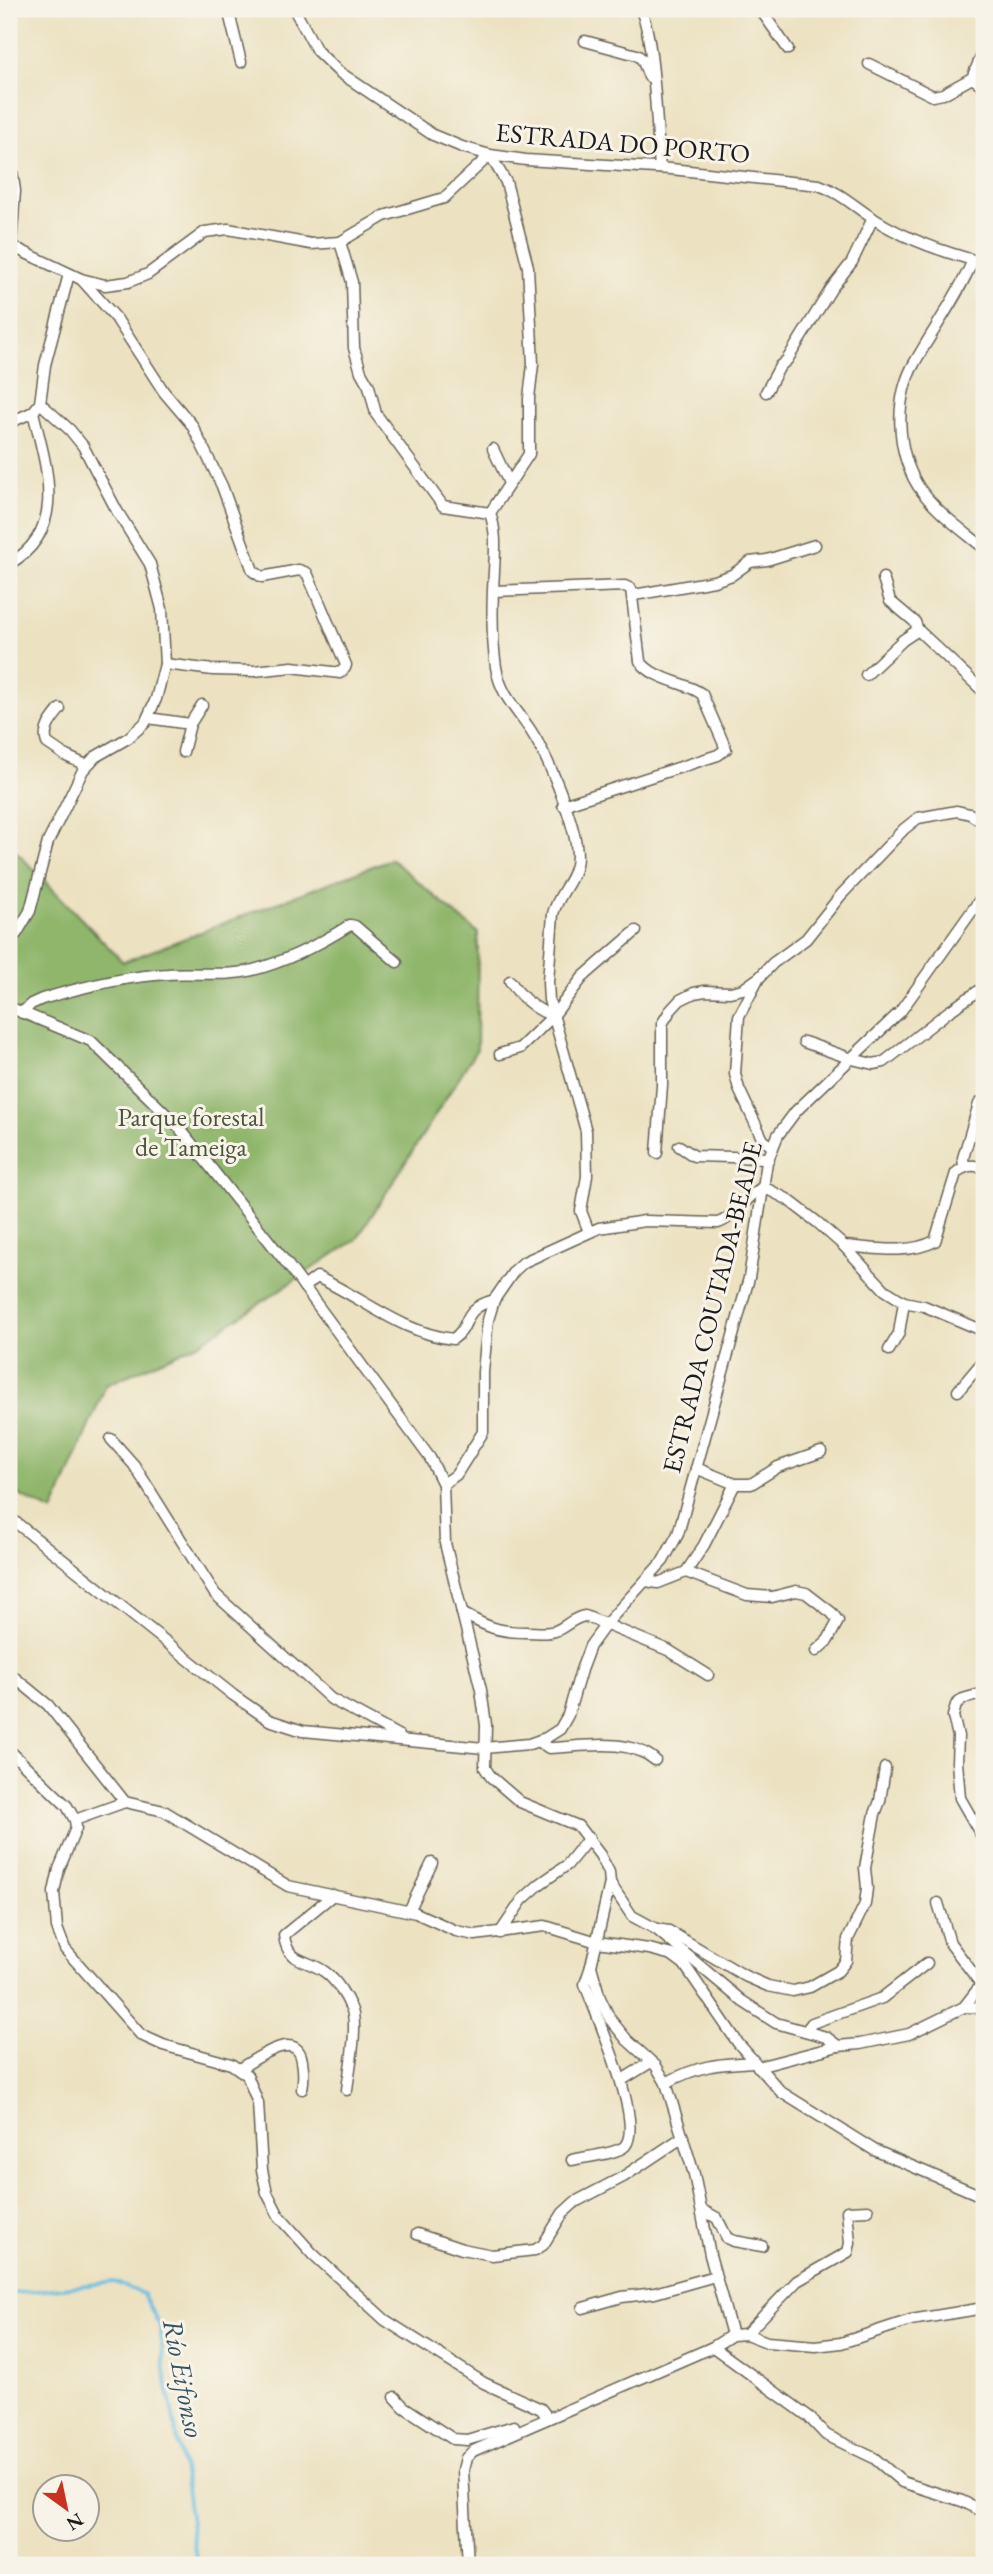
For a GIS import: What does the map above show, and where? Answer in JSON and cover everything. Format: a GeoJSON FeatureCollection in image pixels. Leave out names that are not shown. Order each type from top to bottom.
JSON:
{"type":"FeatureCollection","features":[{"type":"Feature","properties":{"kind":"street"},"geometry":{"type":"LineString","coordinates":[[228,9],[241,62]]}},
{"type":"Feature","properties":{"kind":"street","name":"ESTRADA DO PORTO"},"geometry":{"type":"LineString","coordinates":[[294,9],[317,51],[339,72],[433,135],[462,148],[526,160],[660,168],[819,185],[835,191],[873,218],[904,235],[979,261]]}},
{"type":"Feature","properties":{"kind":"street"},"geometry":{"type":"LineString","coordinates":[[760,9],[788,49]]}},
{"type":"Feature","properties":{"kind":"street"},"geometry":{"type":"LineString","coordinates":[[643,10],[660,168]]}},
{"type":"Feature","properties":{"kind":"street"},"geometry":{"type":"LineString","coordinates":[[585,41],[637,55],[652,82]]}},
{"type":"Feature","properties":{"kind":"street"},"geometry":{"type":"LineString","coordinates":[[869,64],[933,96],[943,94],[972,78],[984,51]]}},
{"type":"Feature","properties":{"kind":"street"},"geometry":{"type":"LineString","coordinates":[[972,78],[984,86]]}},
{"type":"Feature","properties":{"kind":"street"},"geometry":{"type":"LineString","coordinates":[[9,150],[15,191],[10,245],[80,279],[105,285],[128,282],[148,274],[205,232],[228,229],[311,244],[340,242],[384,216],[444,198],[490,155],[506,182],[528,267],[533,364],[529,398],[529,454],[490,513],[496,538],[492,634],[496,669],[502,688],[543,752],[574,833],[577,856],[573,876],[556,903],[553,914],[548,982],[552,1016],[586,1131],[587,1176],[581,1211],[589,1232]]}},
{"type":"Feature","properties":{"kind":"street"},"geometry":{"type":"LineString","coordinates":[[766,392],[779,366],[787,360],[831,289],[852,262],[873,218]]}},
{"type":"Feature","properties":{"kind":"street"},"geometry":{"type":"LineString","coordinates":[[340,242],[352,282],[354,348],[361,372],[369,386],[376,414],[443,506],[490,513]]}},
{"type":"Feature","properties":{"kind":"street"},"geometry":{"type":"LineString","coordinates":[[979,261],[966,277],[913,365],[903,399],[901,427],[904,447],[918,485],[946,516],[984,548]]}},
{"type":"Feature","properties":{"kind":"street"},"geometry":{"type":"LineString","coordinates":[[9,564],[20,558],[33,544],[50,505],[37,407],[69,274]]}},
{"type":"Feature","properties":{"kind":"street"},"geometry":{"type":"LineString","coordinates":[[80,279],[116,318],[164,392],[192,425],[222,486],[253,571],[262,577],[299,570],[307,573],[346,665],[343,671],[337,673],[292,667],[254,671],[213,670],[165,664]]}},
{"type":"Feature","properties":{"kind":"street"},"geometry":{"type":"LineString","coordinates":[[9,422],[37,407]]}},
{"type":"Feature","properties":{"kind":"street"},"geometry":{"type":"LineString","coordinates":[[9,940],[17,933],[30,911],[48,842],[86,765],[128,738],[148,718],[165,664],[162,609],[150,564],[117,511],[83,446],[70,430],[37,407]]}},
{"type":"Feature","properties":{"kind":"street"},"geometry":{"type":"LineString","coordinates":[[493,449],[509,483]]}},
{"type":"Feature","properties":{"kind":"street"},"geometry":{"type":"LineString","coordinates":[[634,595],[714,581],[732,575],[750,562],[767,560],[815,545]]}},
{"type":"Feature","properties":{"kind":"street"},"geometry":{"type":"LineString","coordinates":[[883,578],[890,601],[915,622],[918,630],[984,692]]}},
{"type":"Feature","properties":{"kind":"street"},"geometry":{"type":"LineString","coordinates":[[494,590],[625,586],[631,589],[634,595],[640,660],[644,667],[702,694],[726,749],[718,755],[563,805]]}},
{"type":"Feature","properties":{"kind":"street"},"geometry":{"type":"LineString","coordinates":[[866,675],[903,640],[918,630]]}},
{"type":"Feature","properties":{"kind":"street"},"geometry":{"type":"LineString","coordinates":[[183,752],[190,724],[202,705]]}},
{"type":"Feature","properties":{"kind":"street"},"geometry":{"type":"LineString","coordinates":[[60,709],[46,731],[47,743],[86,765]]}},
{"type":"Feature","properties":{"kind":"street"},"geometry":{"type":"LineString","coordinates":[[148,718],[190,724]]}},
{"type":"Feature","properties":{"kind":"street"},"geometry":{"type":"LineString","coordinates":[[657,1153],[662,1085],[662,1024],[680,1000],[705,991],[730,992],[743,989],[759,978],[773,963],[806,939],[841,895],[918,818],[957,811],[970,814],[984,823]]}},
{"type":"Feature","properties":{"kind":"street","name":"ESTRADA COUTADA-BEADE"},"geometry":{"type":"LineString","coordinates":[[9,1517],[269,1720],[303,1731],[484,1748],[515,1746],[538,1741],[553,1734],[565,1722],[585,1658],[597,1636],[663,1561],[675,1542],[749,1278],[763,1187],[778,1135],[796,1111],[900,1012],[984,894]]}},
{"type":"Feature","properties":{"kind":"street"},"geometry":{"type":"LineString","coordinates":[[22,1013],[41,999],[126,979],[167,974],[239,973],[255,970],[304,951],[350,925],[355,926],[397,962]]}},
{"type":"Feature","properties":{"kind":"street"},"geometry":{"type":"LineString","coordinates":[[500,1054],[520,1048],[552,1016],[583,976],[636,931]]}},
{"type":"Feature","properties":{"kind":"street"},"geometry":{"type":"LineString","coordinates":[[679,1146],[694,1156],[771,1153],[739,1089],[735,1074],[739,1016],[759,978]]}},
{"type":"Feature","properties":{"kind":"street"},"geometry":{"type":"LineString","coordinates":[[510,981],[519,994],[537,1010],[552,1016]]}},
{"type":"Feature","properties":{"kind":"street"},"geometry":{"type":"LineString","coordinates":[[803,1042],[852,1059],[873,1064],[884,1062],[984,987]]}},
{"type":"Feature","properties":{"kind":"street"},"geometry":{"type":"LineString","coordinates":[[9,1007],[92,1041],[177,1125],[304,1287],[430,1458],[443,1485],[445,1542],[481,1690],[485,1725],[485,1768],[491,1777],[520,1802],[578,1826],[589,1838],[609,1872],[610,1883],[592,1966],[585,1984],[622,2080],[629,2135],[625,2146],[617,2151],[572,2160]]}},
{"type":"Feature","properties":{"kind":"street"},"geometry":{"type":"LineString","coordinates":[[964,1166],[962,1158],[979,1104],[984,1099]]}},
{"type":"Feature","properties":{"kind":"street"},"geometry":{"type":"LineString","coordinates":[[844,1246],[900,1250],[923,1247],[935,1241],[940,1232],[956,1173],[964,1166],[976,1165],[984,1168]]}},
{"type":"Feature","properties":{"kind":"street"},"geometry":{"type":"LineString","coordinates":[[443,1485],[456,1475],[483,1432],[483,1372],[488,1320],[494,1300],[505,1282],[524,1262],[589,1232],[645,1221],[718,1223],[728,1218],[749,1196],[763,1187],[796,1205],[844,1246],[885,1290],[904,1302],[924,1306],[984,1331]]}},
{"type":"Feature","properties":{"kind":"street"},"geometry":{"type":"LineString","coordinates":[[304,1287],[317,1277],[340,1287],[398,1323],[453,1339],[460,1334],[472,1310],[480,1304],[494,1300]]}},
{"type":"Feature","properties":{"kind":"street"},"geometry":{"type":"LineString","coordinates":[[889,1350],[899,1333],[904,1302]]}},
{"type":"Feature","properties":{"kind":"street"},"geometry":{"type":"LineString","coordinates":[[958,1391],[984,1360]]}},
{"type":"Feature","properties":{"kind":"street"},"geometry":{"type":"LineString","coordinates":[[111,1439],[134,1465],[215,1594],[331,1699],[380,1728],[408,1740]]}},
{"type":"Feature","properties":{"kind":"street"},"geometry":{"type":"LineString","coordinates":[[696,1468],[735,1484],[751,1483],[778,1467],[821,1452]]}},
{"type":"Feature","properties":{"kind":"street"},"geometry":{"type":"LineString","coordinates":[[646,1581],[658,1583],[687,1572],[735,1484]]}},
{"type":"Feature","properties":{"kind":"street"},"geometry":{"type":"LineString","coordinates":[[687,1572],[747,1595],[772,1597],[796,1591],[806,1593],[838,1621],[828,1640],[816,1651]]}},
{"type":"Feature","properties":{"kind":"street"},"geometry":{"type":"LineString","coordinates":[[463,1613],[501,1632],[547,1633],[558,1630],[575,1618],[585,1616],[668,1650],[708,1675]]}},
{"type":"Feature","properties":{"kind":"street"},"geometry":{"type":"LineString","coordinates":[[9,1673],[48,1705],[125,1802]]}},
{"type":"Feature","properties":{"kind":"street"},"geometry":{"type":"LineString","coordinates":[[984,1693],[956,1704],[953,1716],[958,1736],[957,1762],[961,1798],[984,1840]]}},
{"type":"Feature","properties":{"kind":"street"},"geometry":{"type":"LineString","coordinates":[[538,1741],[549,1748],[624,1746],[644,1751],[656,1760]]}},
{"type":"Feature","properties":{"kind":"street"},"geometry":{"type":"LineString","coordinates":[[9,1750],[66,1806],[75,1820],[76,1828],[54,1892],[57,1928],[65,1949],[141,2035],[163,2045],[231,2064],[247,2075],[258,2103],[262,2170],[267,2193],[279,2216],[313,2254],[384,2320],[484,2383],[541,2409],[548,2418]]}},
{"type":"Feature","properties":{"kind":"street"},"geometry":{"type":"LineString","coordinates":[[656,1929],[669,1931],[745,1976],[768,1986],[793,1991],[810,1987],[838,1971],[846,1961],[848,1940],[864,1904],[867,1888],[865,1868],[885,1768]]}},
{"type":"Feature","properties":{"kind":"street"},"geometry":{"type":"LineString","coordinates":[[75,1820],[125,1802],[164,1811],[288,1886],[408,1911],[456,1931],[475,1935],[545,1926],[597,1942],[649,1949],[672,1955],[712,1984],[722,1984]]}},
{"type":"Feature","properties":{"kind":"street"},"geometry":{"type":"LineString","coordinates":[[500,1933],[522,1900],[567,1865],[589,1838]]}},
{"type":"Feature","properties":{"kind":"street"},"geometry":{"type":"LineString","coordinates":[[408,1911],[432,1863]]}},
{"type":"Feature","properties":{"kind":"street"},"geometry":{"type":"LineString","coordinates":[[610,1883],[632,1916],[656,1929],[722,1984],[776,2023],[825,2037],[838,2046]]}},
{"type":"Feature","properties":{"kind":"street"},"geometry":{"type":"LineString","coordinates":[[332,1895],[284,1935],[285,1948],[294,1957],[324,1972],[333,1980],[352,2009],[354,2022],[347,2090]]}},
{"type":"Feature","properties":{"kind":"street"},"geometry":{"type":"LineString","coordinates":[[666,2083],[710,2064],[760,2064],[838,2046],[909,2034],[964,2007],[983,1982],[950,1943],[938,1903]]}},
{"type":"Feature","properties":{"kind":"street"},"geometry":{"type":"LineString","coordinates":[[684,1964],[722,2021],[781,2092],[874,2150],[984,2197]]}},
{"type":"Feature","properties":{"kind":"street"},"geometry":{"type":"LineString","coordinates":[[806,2031],[812,2023],[882,1998],[927,1964]]}},
{"type":"Feature","properties":{"kind":"street"},"geometry":{"type":"LineString","coordinates":[[592,1966],[600,1998],[610,2020],[626,2040],[651,2062],[666,2083],[683,2137],[702,2210],[709,2255],[732,2335]]}},
{"type":"Feature","properties":{"kind":"street"},"geometry":{"type":"LineString","coordinates":[[964,2007],[984,2008]]}},
{"type":"Feature","properties":{"kind":"street"},"geometry":{"type":"LineString","coordinates":[[239,2069],[276,2048],[289,2045],[301,2052],[304,2077],[302,2089]]}},
{"type":"Feature","properties":{"kind":"street"},"geometry":{"type":"LineString","coordinates":[[622,2080],[651,2062]]}},
{"type":"Feature","properties":{"kind":"street"},"geometry":{"type":"LineString","coordinates":[[417,2234],[462,2249],[492,2255],[535,2250],[543,2245],[563,2213],[575,2202],[623,2177],[683,2137]]}},
{"type":"Feature","properties":{"kind":"street"},"geometry":{"type":"LineString","coordinates":[[702,2210],[717,2218],[727,2238],[762,2246]]}},
{"type":"Feature","properties":{"kind":"street"},"geometry":{"type":"LineString","coordinates":[[746,2334],[797,2281],[848,2252],[850,2243],[847,2211],[868,2210]]}},
{"type":"Feature","properties":{"kind":"street"},"geometry":{"type":"LineString","coordinates":[[583,2308],[622,2297],[655,2293],[715,2276]]}},
{"type":"Feature","properties":{"kind":"street"},"geometry":{"type":"LineString","coordinates":[[468,2565],[463,2470],[466,2458],[473,2451],[713,2347],[732,2335],[746,2334],[767,2342],[815,2346],[841,2343],[911,2320],[984,2308]]}},
{"type":"Feature","properties":{"kind":"street"},"geometry":{"type":"LineString","coordinates":[[713,2347],[808,2416],[826,2435],[874,2458],[902,2482],[962,2501],[984,2512]]}},
{"type":"Feature","properties":{"kind":"street"},"geometry":{"type":"LineString","coordinates":[[395,2397],[404,2407],[453,2439],[480,2437],[520,2423],[530,2426]]}},
{"type":"Feature","properties":{"kind":"green space","name":"Parque forestal de Tameiga"},"geometry":{"type":"Polygon","coordinates":[[[9,844],[123,962],[391,859],[478,933],[477,1049],[357,1239],[198,1344],[106,1385],[53,1512],[9,1490],[9,844]]]}},
{"type":"Feature","properties":{"kind":"waterway","name":"Río Eifonso"},"geometry":{"type":"LineString","coordinates":[[9,2294],[114,2282],[143,2294],[160,2326],[164,2370],[183,2467],[197,2565]]}}]}
